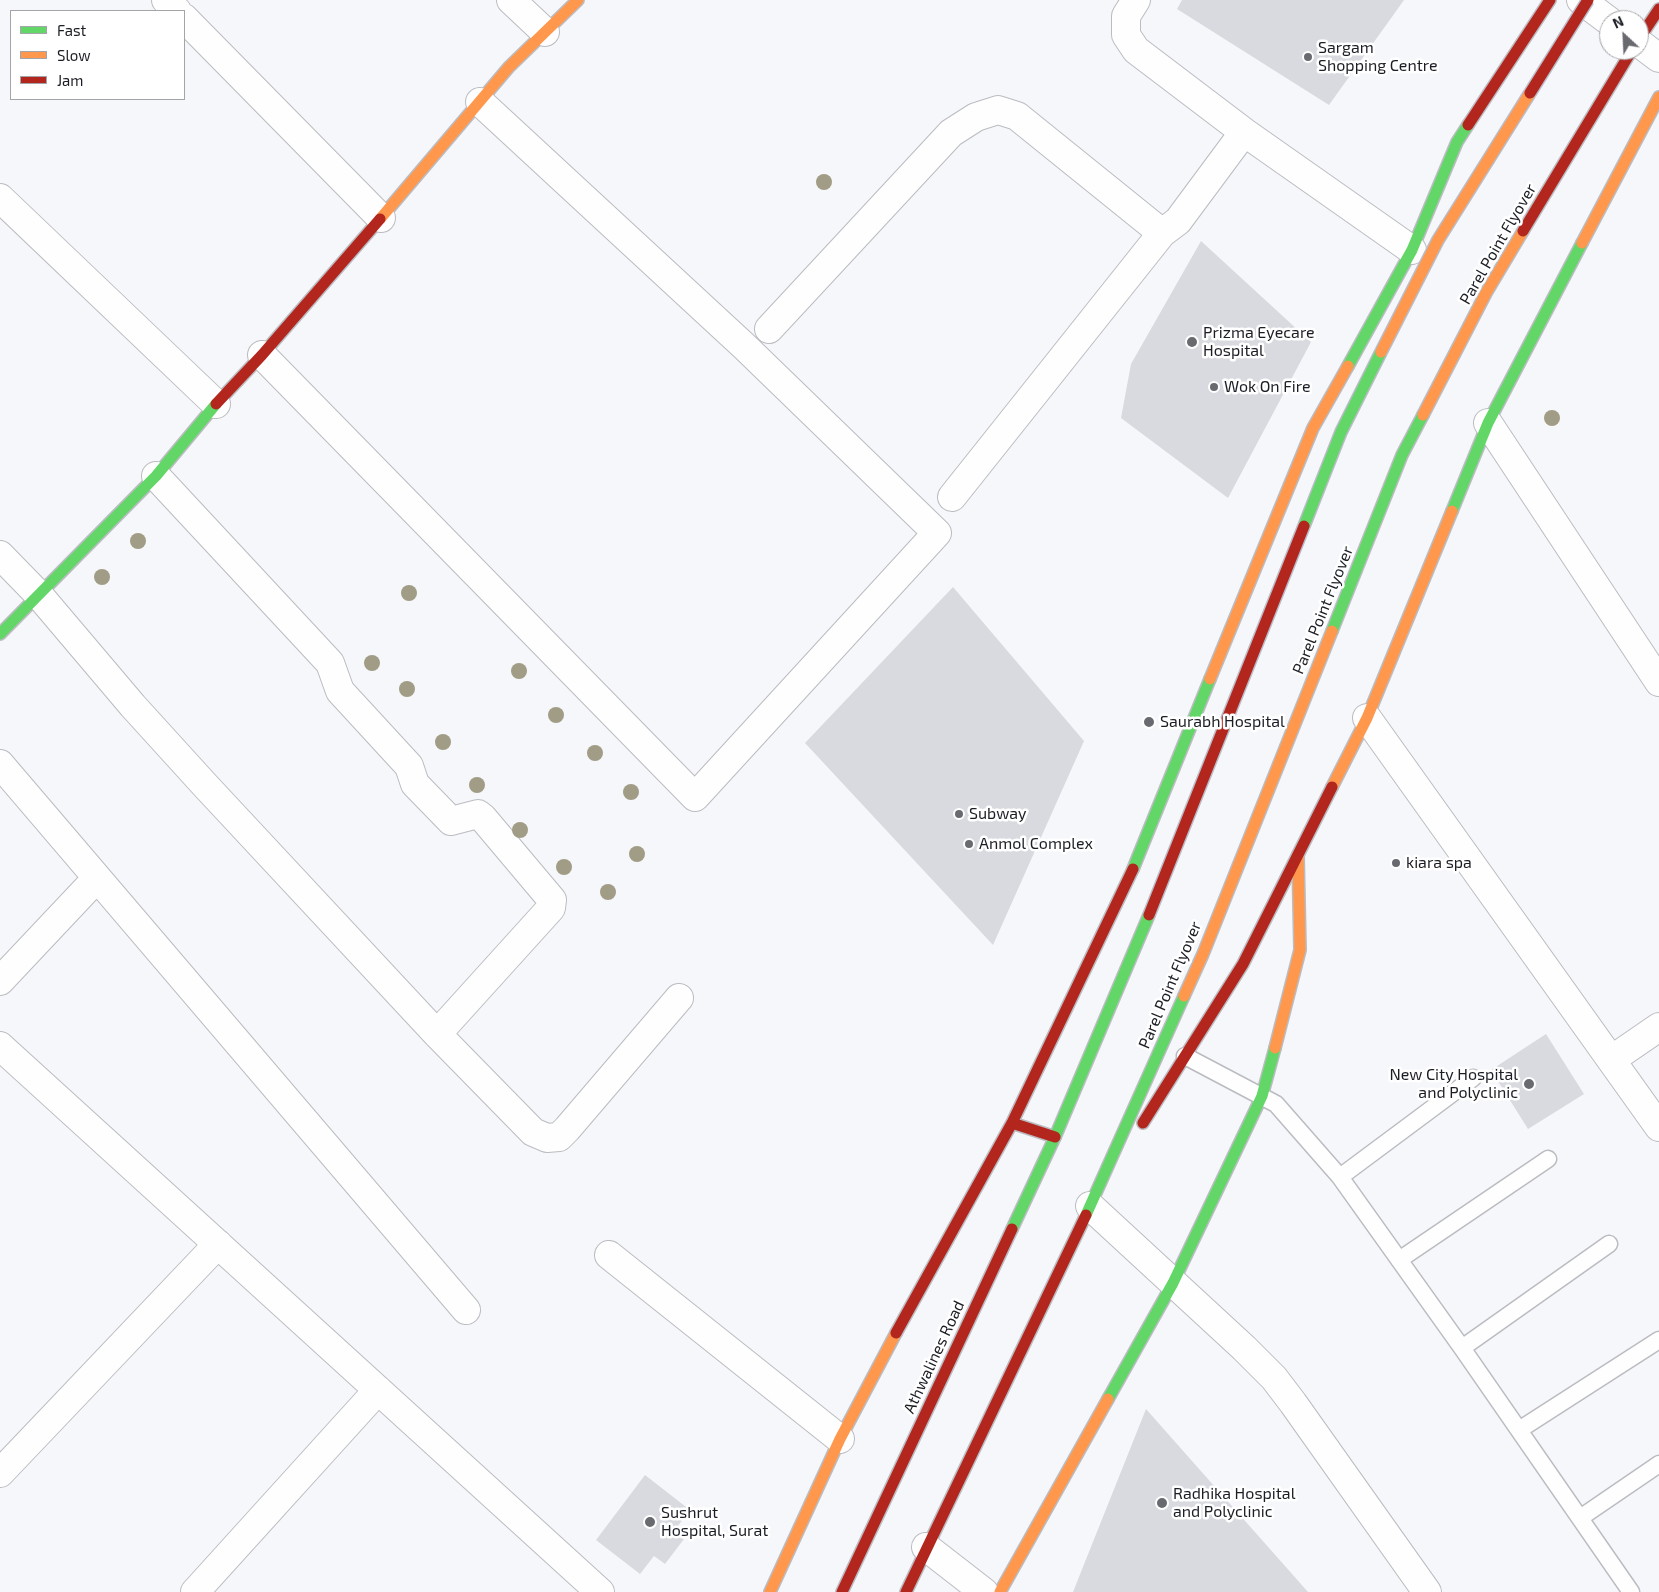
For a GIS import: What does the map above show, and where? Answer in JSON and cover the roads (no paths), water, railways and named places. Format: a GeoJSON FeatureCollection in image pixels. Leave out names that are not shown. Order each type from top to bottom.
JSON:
{"type":"FeatureCollection","features":[{"type":"Feature","properties":{"kind":"main road"},"geometry":{"type":"LineString","coordinates":[[0,634],[156,476],[216,404],[262,355],[381,218],[509,67],[578,0]]}},
{"type":"Feature","properties":{"kind":"main road"},"geometry":{"type":"LineString","coordinates":[[770,1592],[840,1439],[921,1285],[1012,1123],[1126,885],[1313,428],[1412,250],[1458,142],[1550,0]]}},
{"type":"Feature","properties":{"kind":"main road"},"geometry":{"type":"LineString","coordinates":[[1012,1123],[1055,1137],[1149,915],[1341,432],[1438,240],[1588,0]]}},
{"type":"Feature","properties":{"kind":"main road"},"geometry":{"type":"LineString","coordinates":[[1649,24],[1659,9]]}},
{"type":"Feature","properties":{"kind":"main road","name":"Parel Point Flyover"},"geometry":{"type":"LineString","coordinates":[[1090,1206],[1202,954],[1402,455],[1486,293],[1626,60]]}},
{"type":"Feature","properties":{"kind":"main road"},"geometry":{"type":"LineString","coordinates":[[906,1592],[1090,1206],[1243,964],[1298,855],[1367,718],[1488,424],[1659,97]]}},
{"type":"Feature","properties":{"kind":"main road"},"geometry":{"type":"LineString","coordinates":[[1000,1592],[1173,1283],[1262,1096],[1300,950],[1298,855]]}},
{"type":"Feature","properties":{"kind":"main road","name":"Athwalines Road"},"geometry":{"type":"LineString","coordinates":[[842,1592],[1055,1137]]}},
{"type":"Feature","properties":{"kind":"street"},"geometry":{"type":"LineString","coordinates":[[166,0],[176,10]]}},
{"type":"Feature","properties":{"kind":"street"},"geometry":{"type":"LineString","coordinates":[[511,0],[545,32]]}},
{"type":"Feature","properties":{"kind":"street"},"geometry":{"type":"LineString","coordinates":[[1136,0],[1126,16],[1126,35],[1136,50],[1244,132],[1412,250]]}},
{"type":"Feature","properties":{"kind":"street"},"geometry":{"type":"LineString","coordinates":[[1580,0],[1599,14]]}},
{"type":"Feature","properties":{"kind":"street"},"geometry":{"type":"LineString","coordinates":[[185,19],[381,218]]}},
{"type":"Feature","properties":{"kind":"street"},"geometry":{"type":"LineString","coordinates":[[262,355],[695,797],[937,533],[737,340],[480,102]]}},
{"type":"Feature","properties":{"kind":"street"},"geometry":{"type":"LineString","coordinates":[[769,329],[951,133],[976,117],[998,110],[1017,116],[1162,233]]}},
{"type":"Feature","properties":{"kind":"street"},"geometry":{"type":"LineString","coordinates":[[952,497],[1162,233],[1178,221],[1244,132]]}},
{"type":"Feature","properties":{"kind":"street"},"geometry":{"type":"LineString","coordinates":[[0,198],[216,404]]}},
{"type":"Feature","properties":{"kind":"street"},"geometry":{"type":"LineString","coordinates":[[1488,424],[1659,682]]}},
{"type":"Feature","properties":{"kind":"street"},"geometry":{"type":"LineString","coordinates":[[156,476],[330,663],[340,691],[409,766],[415,784],[451,821],[478,814],[483,818],[552,900],[551,908],[436,1034]]}},
{"type":"Feature","properties":{"kind":"street"},"geometry":{"type":"LineString","coordinates":[[0,555],[39,595],[197,776],[436,1034],[533,1132],[547,1138],[558,1137],[567,1130],[680,998]]}},
{"type":"Feature","properties":{"kind":"street"},"geometry":{"type":"LineString","coordinates":[[1367,718],[1659,1127]]}},
{"type":"Feature","properties":{"kind":"street"},"geometry":{"type":"LineString","coordinates":[[0,764],[466,1310]]}},
{"type":"Feature","properties":{"kind":"street"},"geometry":{"type":"LineString","coordinates":[[0,981],[97,878]]}},
{"type":"Feature","properties":{"kind":"street"},"geometry":{"type":"LineString","coordinates":[[1611,1060],[1659,1027]]}},
{"type":"Feature","properties":{"kind":"street"},"geometry":{"type":"LineString","coordinates":[[0,1046],[600,1592]]}},
{"type":"Feature","properties":{"kind":"street"},"geometry":{"type":"LineString","coordinates":[[1090,1206],[1274,1378],[1427,1592]]}},
{"type":"Feature","properties":{"kind":"street"},"geometry":{"type":"LineString","coordinates":[[0,1474],[218,1244]]}},
{"type":"Feature","properties":{"kind":"street"},"geometry":{"type":"LineString","coordinates":[[609,1255],[840,1439]]}},
{"type":"Feature","properties":{"kind":"street"},"geometry":{"type":"LineString","coordinates":[[195,1592],[378,1390]]}},
{"type":"Feature","properties":{"kind":"street"},"geometry":{"type":"LineString","coordinates":[[926,1547],[984,1592]]}},
{"type":"Feature","properties":{"kind":"lane"},"geometry":{"type":"LineString","coordinates":[[1185,1056],[1276,1104],[1340,1177],[1462,1348],[1631,1592]]}},
{"type":"Feature","properties":{"kind":"lane"},"geometry":{"type":"LineString","coordinates":[[1340,1177],[1473,1078]]}},
{"type":"Feature","properties":{"kind":"lane"},"geometry":{"type":"LineString","coordinates":[[1399,1260],[1548,1159]]}},
{"type":"Feature","properties":{"kind":"lane"},"geometry":{"type":"LineString","coordinates":[[1462,1348],[1609,1244]]}},
{"type":"Feature","properties":{"kind":"lane"},"geometry":{"type":"LineString","coordinates":[[1519,1430],[1659,1340]]}},
{"type":"Feature","properties":{"kind":"lane"},"geometry":{"type":"LineString","coordinates":[[1580,1518],[1659,1464]]}},
{"type":"Feature","properties":{"kind":"place","name":"Sargam Shopping Centre"},"geometry":{"type":"Point","coordinates":[1308,57]}},
{"type":"Feature","properties":{"kind":"place","name":"Prizma Eyecare Hospital"},"geometry":{"type":"Point","coordinates":[1192,342]}},
{"type":"Feature","properties":{"kind":"place","name":"Wok On Fire"},"geometry":{"type":"Point","coordinates":[1214,387]}},
{"type":"Feature","properties":{"kind":"place","name":"Saurabh Hospital"},"geometry":{"type":"Point","coordinates":[1149,722]}},
{"type":"Feature","properties":{"kind":"place","name":"Subway"},"geometry":{"type":"Point","coordinates":[959,814]}},
{"type":"Feature","properties":{"kind":"place","name":"Anmol Complex"},"geometry":{"type":"Point","coordinates":[969,844]}},
{"type":"Feature","properties":{"kind":"place","name":"kiara spa"},"geometry":{"type":"Point","coordinates":[1396,863]}},
{"type":"Feature","properties":{"kind":"place","name":"New City Hospital and Polyclinic"},"geometry":{"type":"Point","coordinates":[1529,1084]}},
{"type":"Feature","properties":{"kind":"place","name":"Radhika Hospital and Polyclinic"},"geometry":{"type":"Point","coordinates":[1162,1503]}},
{"type":"Feature","properties":{"kind":"place","name":"Sushrut Hospital, Surat"},"geometry":{"type":"Point","coordinates":[650,1522]}}]}
